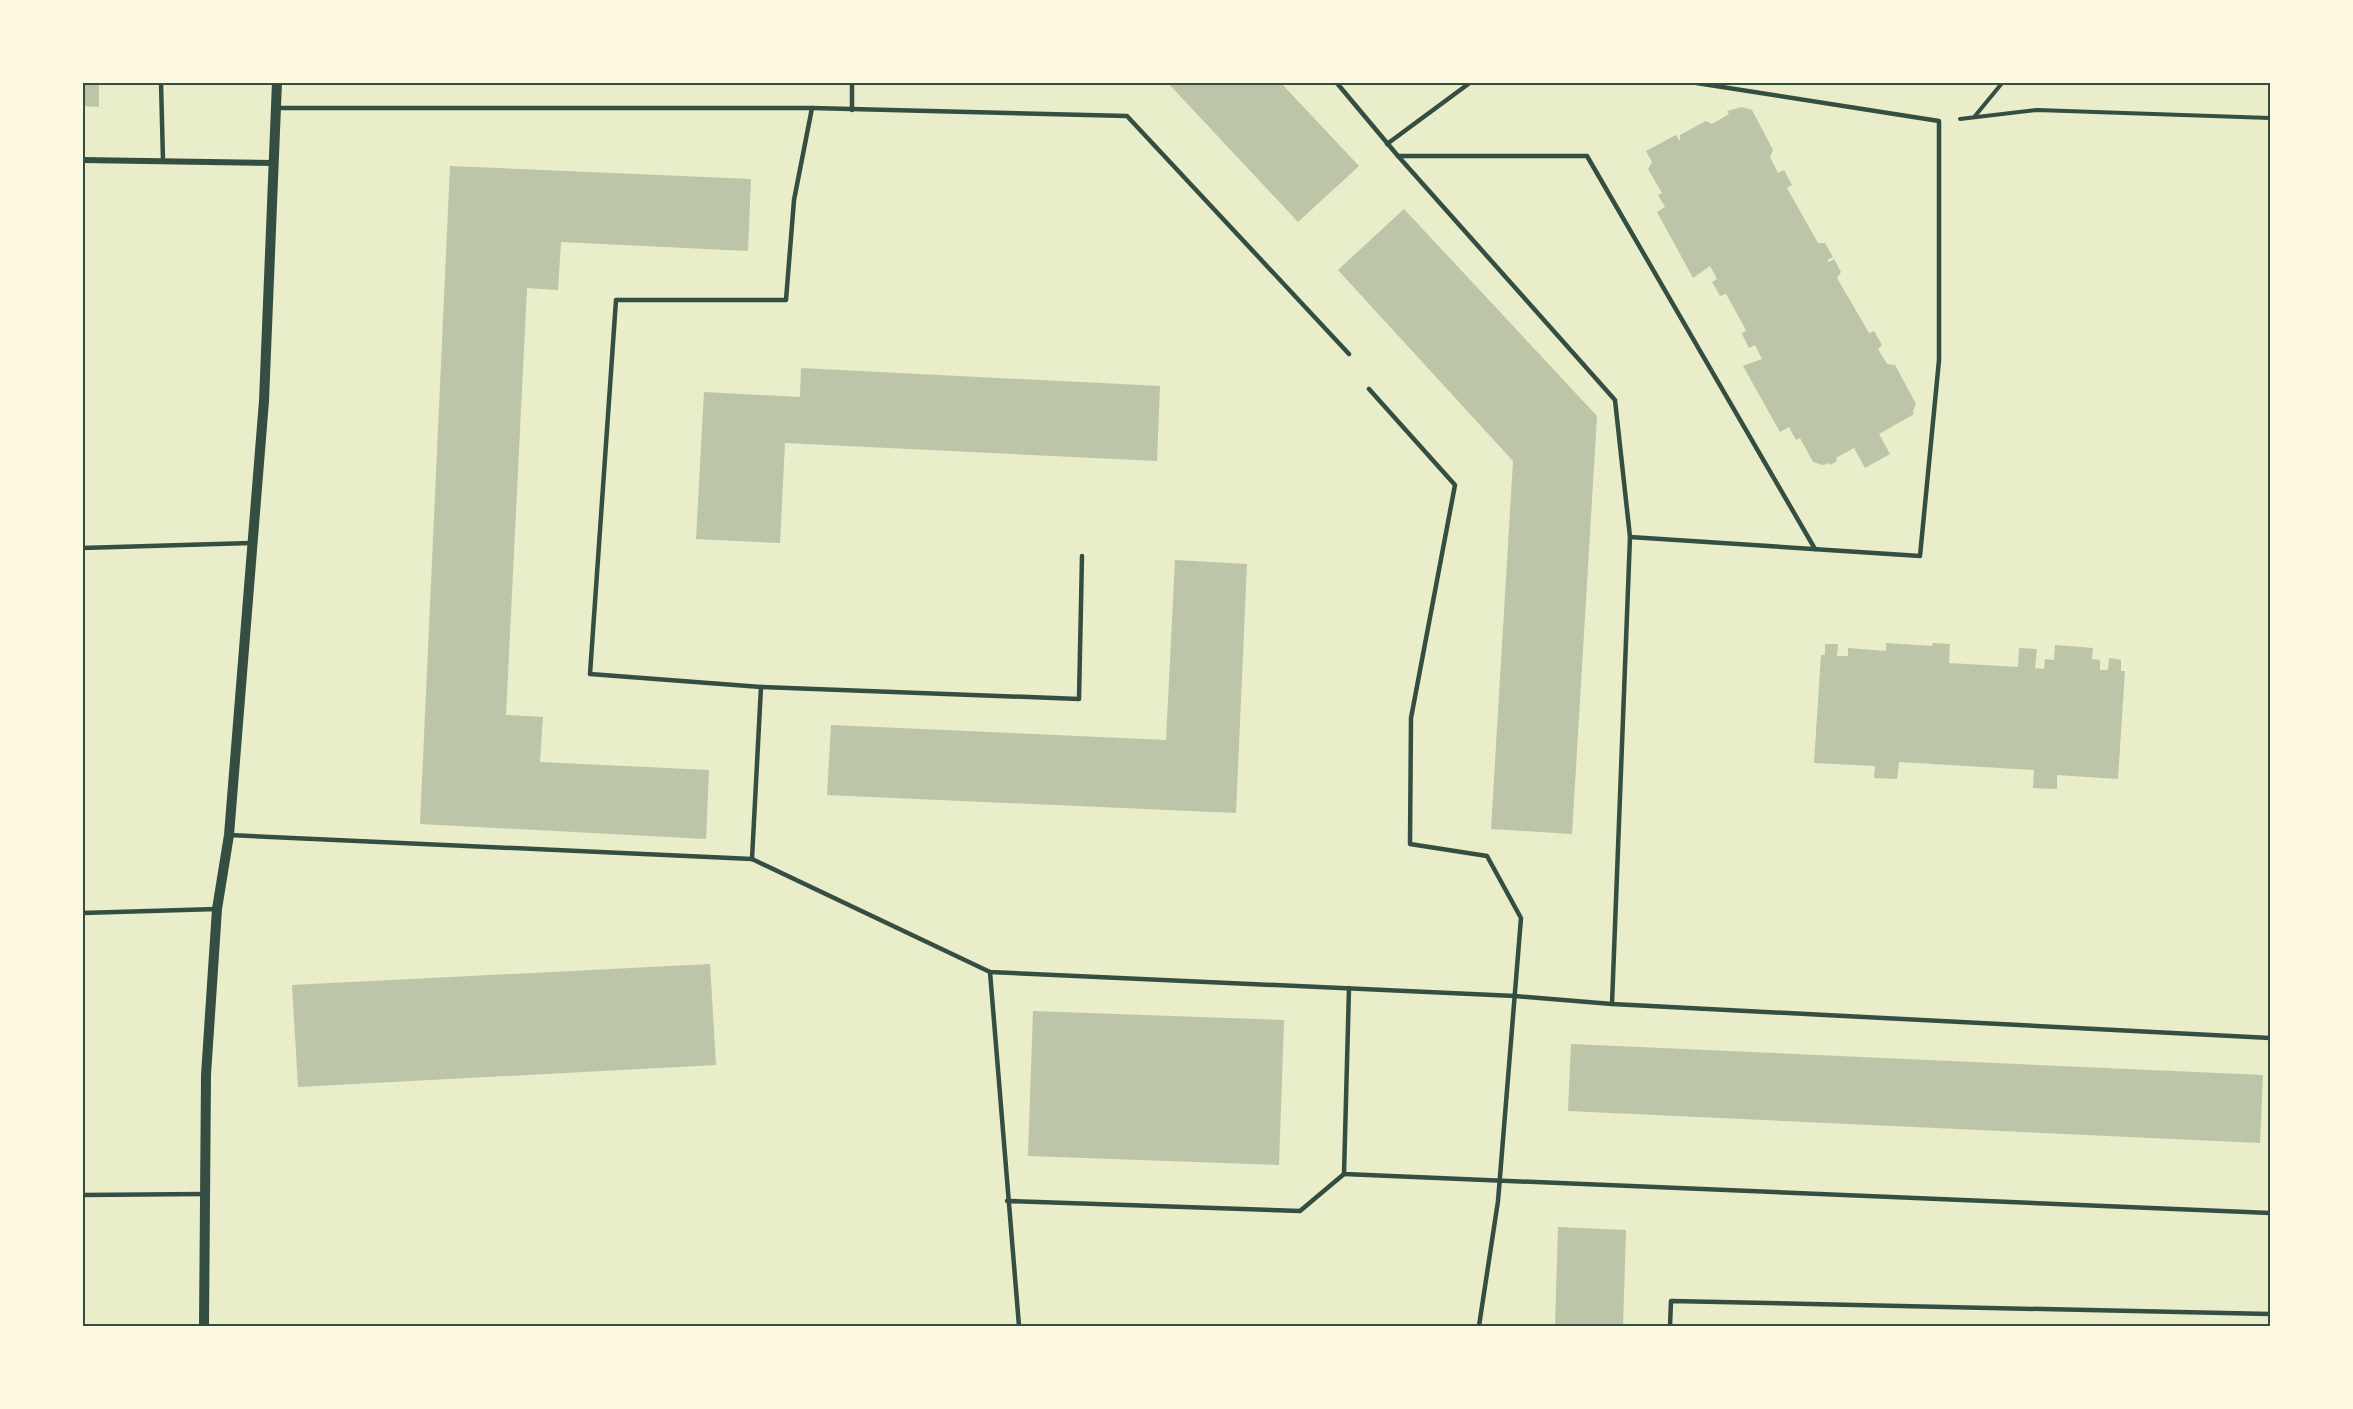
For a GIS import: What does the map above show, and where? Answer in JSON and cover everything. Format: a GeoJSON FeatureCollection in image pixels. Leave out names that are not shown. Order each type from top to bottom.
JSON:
{"type":"FeatureCollection","features":[{"type":"Feature","properties":{"kind":"street"},"geometry":{"type":"LineString","coordinates":[[204,1326],[206,1075],[217,909],[229,835],[264,401],[277,82]]}},
{"type":"Feature","properties":{"kind":"street"},"geometry":{"type":"LineString","coordinates":[[82,160],[275,163]]}},
{"type":"Feature","properties":{"kind":"lane"},"geometry":{"type":"LineString","coordinates":[[161,82],[163,161]]}},
{"type":"Feature","properties":{"kind":"lane"},"geometry":{"type":"LineString","coordinates":[[852,82],[852,110]]}},
{"type":"Feature","properties":{"kind":"lane"},"geometry":{"type":"LineString","coordinates":[[1336,82],[1387,144],[1616,400],[1630,537],[1612,1004]]}},
{"type":"Feature","properties":{"kind":"lane"},"geometry":{"type":"LineString","coordinates":[[1387,144],[1472,82]]}},
{"type":"Feature","properties":{"kind":"lane"},"geometry":{"type":"LineString","coordinates":[[1630,537],[1920,556],[1939,360],[1939,121],[1690,82]]}},
{"type":"Feature","properties":{"kind":"lane"},"geometry":{"type":"LineString","coordinates":[[277,108],[812,108],[1127,116],[1349,354]]}},
{"type":"Feature","properties":{"kind":"lane"},"geometry":{"type":"LineString","coordinates":[[812,108],[794,200],[786,300],[616,300],[590,674],[761,687],[1079,699],[1082,556]]}},
{"type":"Feature","properties":{"kind":"lane"},"geometry":{"type":"LineString","coordinates":[[1398,156],[1587,156],[1815,549]]}},
{"type":"Feature","properties":{"kind":"lane"},"geometry":{"type":"LineString","coordinates":[[1369,389],[1455,485],[1411,718],[1410,844],[1487,856],[1521,918],[1500,1181],[1479,1326]]}},
{"type":"Feature","properties":{"kind":"lane"},"geometry":{"type":"LineString","coordinates":[[82,548],[251,543]]}},
{"type":"Feature","properties":{"kind":"lane"},"geometry":{"type":"LineString","coordinates":[[752,859],[761,687]]}},
{"type":"Feature","properties":{"kind":"lane"},"geometry":{"type":"LineString","coordinates":[[229,835],[752,859],[990,972],[1515,996],[1612,1004],[2271,1038]]}},
{"type":"Feature","properties":{"kind":"lane"},"geometry":{"type":"LineString","coordinates":[[82,913],[217,909]]}},
{"type":"Feature","properties":{"kind":"lane"},"geometry":{"type":"LineString","coordinates":[[990,972],[1018,1326]]}},
{"type":"Feature","properties":{"kind":"lane"},"geometry":{"type":"LineString","coordinates":[[1344,1174],[1349,988]]}},
{"type":"Feature","properties":{"kind":"lane"},"geometry":{"type":"LineString","coordinates":[[1007,1201],[1300,1211],[1344,1174],[2271,1213]]}},
{"type":"Feature","properties":{"kind":"lane"},"geometry":{"type":"LineString","coordinates":[[82,1195],[204,1194]]}},
{"type":"Feature","properties":{"kind":"lane"},"geometry":{"type":"LineString","coordinates":[[1670,1326],[1671,1301],[2271,1314]]}},
{"type":"Feature","properties":{"kind":"path"},"geometry":{"type":"LineString","coordinates":[[1974,117],[2003,82]]}},
{"type":"Feature","properties":{"kind":"path"},"geometry":{"type":"LineString","coordinates":[[1939,121],[2037,110],[2271,118]]}},
{"type":"Feature","properties":{"kind":"building"},"geometry":{"type":"Polygon","coordinates":[[[82,82],[99,82],[99,107],[82,106],[82,82]]]}},
{"type":"Feature","properties":{"kind":"building"},"geometry":{"type":"Polygon","coordinates":[[[1167,82],[1280,82],[1359,166],[1298,222],[1167,82]]]}},
{"type":"Feature","properties":{"kind":"building"},"geometry":{"type":"Polygon","coordinates":[[[1742,107],[1752,110],[1773,150],[1770,157],[1778,173],[1784,170],[1792,185],[1787,188],[1818,243],[1825,243],[1833,257],[1827,260],[1829,262],[1834,259],[1841,272],[1837,278],[1869,333],[1874,331],[1882,345],[1878,349],[1887,364],[1895,365],[1916,404],[1914,414],[1879,434],[1890,454],[1865,468],[1854,448],[1836,458],[1837,461],[1830,465],[1813,462],[1800,438],[1796,440],[1789,427],[1780,432],[1743,366],[1762,359],[1755,345],[1749,348],[1742,334],[1746,330],[1726,294],[1720,296],[1712,282],[1717,279],[1710,266],[1693,278],[1657,212],[1665,207],[1658,195],[1662,193],[1648,169],[1652,162],[1646,151],[1676,135],[1680,141],[1680,135],[1706,121],[1712,124],[1729,114],[1727,111],[1742,107]]]}},
{"type":"Feature","properties":{"kind":"building"},"geometry":{"type":"Polygon","coordinates":[[[450,166],[751,179],[748,251],[561,242],[558,290],[527,288],[506,715],[543,717],[540,762],[709,770],[706,839],[420,824],[450,166]]]}},
{"type":"Feature","properties":{"kind":"building"},"geometry":{"type":"Polygon","coordinates":[[[1404,209],[1597,416],[1572,834],[1491,829],[1513,461],[1338,270],[1404,209]]]}},
{"type":"Feature","properties":{"kind":"building"},"geometry":{"type":"Polygon","coordinates":[[[801,368],[1160,386],[1157,461],[785,443],[780,543],[696,539],[704,392],[800,397],[801,368]]]}},
{"type":"Feature","properties":{"kind":"building"},"geometry":{"type":"Polygon","coordinates":[[[1175,560],[1247,564],[1236,813],[827,795],[831,725],[1166,740],[1175,560]]]}},
{"type":"Feature","properties":{"kind":"building"},"geometry":{"type":"Polygon","coordinates":[[[1886,643],[1932,646],[1933,643],[1950,644],[1949,663],[2018,667],[2019,648],[2037,649],[2035,668],[2044,669],[2045,659],[2054,660],[2055,645],[2093,648],[2092,659],[2100,660],[2100,670],[2108,670],[2109,658],[2121,660],[2121,671],[2125,671],[2118,779],[2057,775],[2057,789],[2033,788],[2034,770],[1899,762],[1897,779],[1874,778],[1875,766],[1814,763],[1821,655],[1825,655],[1825,644],[1838,644],[1837,656],[1848,656],[1848,648],[1886,651],[1886,643]]]}},
{"type":"Feature","properties":{"kind":"building"},"geometry":{"type":"Polygon","coordinates":[[[710,964],[716,1065],[298,1087],[292,985],[710,964]]]}},
{"type":"Feature","properties":{"kind":"building"},"geometry":{"type":"Polygon","coordinates":[[[1033,1011],[1284,1020],[1279,1165],[1028,1156],[1033,1011]]]}},
{"type":"Feature","properties":{"kind":"building"},"geometry":{"type":"Polygon","coordinates":[[[1571,1044],[2263,1075],[2260,1143],[1568,1111],[1571,1044]]]}},
{"type":"Feature","properties":{"kind":"building"},"geometry":{"type":"Polygon","coordinates":[[[1558,1227],[1626,1230],[1623,1326],[1555,1326],[1558,1227]]]}},
{"type":"Feature","properties":{"kind":"building"},"geometry":{"type":"Polygon","coordinates":[[[1058,1324],[1074,1325],[1074,1326],[1058,1326],[1058,1324]]]}}]}
